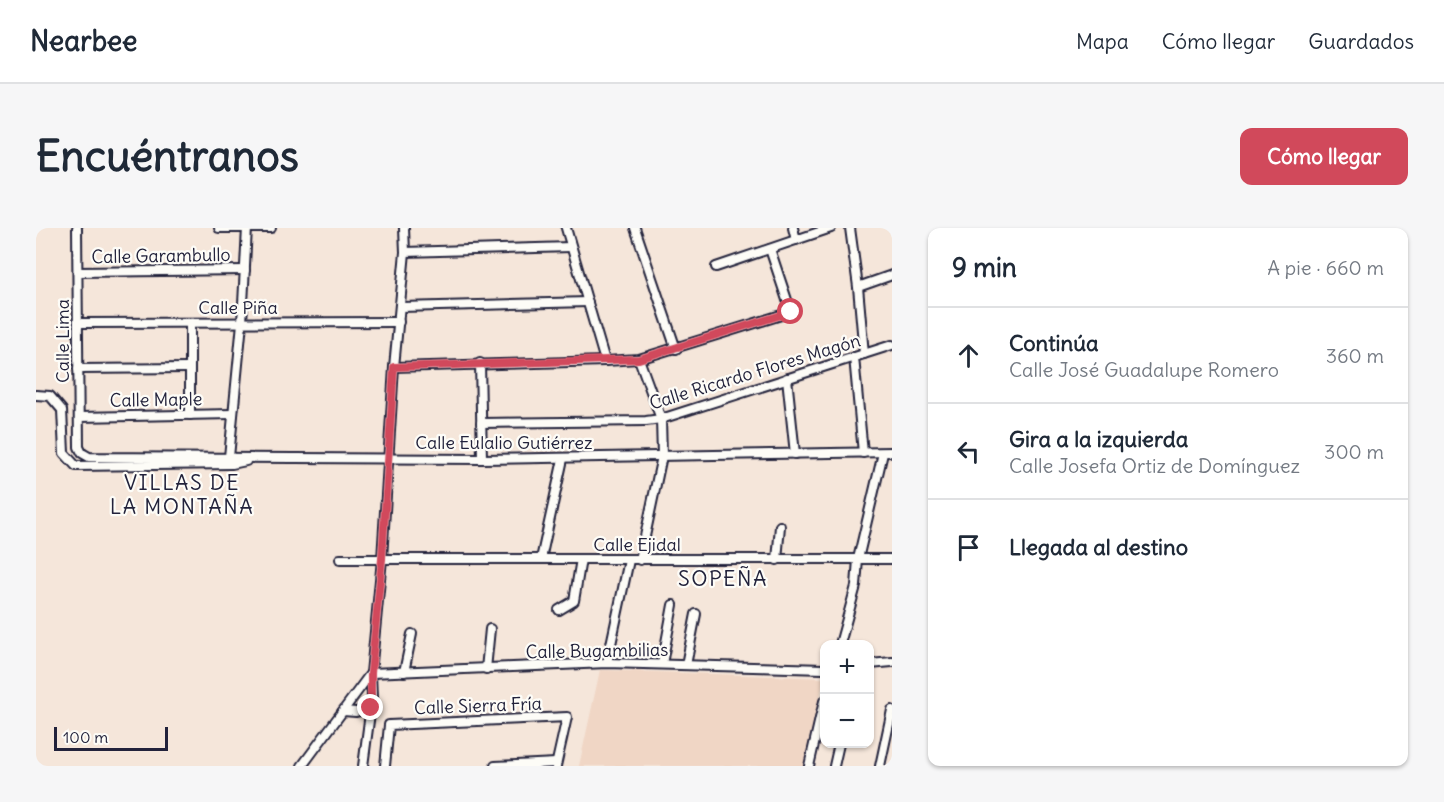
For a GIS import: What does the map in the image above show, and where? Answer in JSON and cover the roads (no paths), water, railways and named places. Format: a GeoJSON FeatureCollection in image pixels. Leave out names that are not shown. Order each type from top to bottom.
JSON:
{"type":"FeatureCollection","features":[{"type":"Feature","properties":{"kind":"street","name":"Calle Lima"},"geometry":{"type":"LineString","coordinates":[[76,228],[79,447],[82,453]]}},
{"type":"Feature","properties":{"kind":"street"},"geometry":{"type":"LineString","coordinates":[[219,228],[271,228]]}},
{"type":"Feature","properties":{"kind":"street"},"geometry":{"type":"LineString","coordinates":[[229,458],[242,323],[246,228]]}},
{"type":"Feature","properties":{"kind":"street"},"geometry":{"type":"LineString","coordinates":[[566,228],[605,361]]}},
{"type":"Feature","properties":{"kind":"street"},"geometry":{"type":"LineString","coordinates":[[793,228],[796,240]]}},
{"type":"Feature","properties":{"kind":"street"},"geometry":{"type":"LineString","coordinates":[[716,267],[831,228]]}},
{"type":"Feature","properties":{"kind":"street"},"geometry":{"type":"LineString","coordinates":[[850,228],[864,354]]}},
{"type":"Feature","properties":{"kind":"street"},"geometry":{"type":"LineString","coordinates":[[637,229],[676,349]]}},
{"type":"Feature","properties":{"kind":"street"},"geometry":{"type":"LineString","coordinates":[[363,766],[371,708],[371,673],[382,559],[394,367],[406,230]]}},
{"type":"Feature","properties":{"kind":"street"},"geometry":{"type":"LineString","coordinates":[[405,252],[571,247]]}},
{"type":"Feature","properties":{"kind":"street"},"geometry":{"type":"LineString","coordinates":[[394,367],[639,359],[676,349],[791,312],[770,249]]}},
{"type":"Feature","properties":{"kind":"street","name":"Calle Garambullo"},"geometry":{"type":"LineString","coordinates":[[78,272],[244,270]]}},
{"type":"Feature","properties":{"kind":"street"},"geometry":{"type":"LineString","coordinates":[[858,287],[892,275]]}},
{"type":"Feature","properties":{"kind":"street"},"geometry":{"type":"LineString","coordinates":[[401,307],[588,302]]}},
{"type":"Feature","properties":{"kind":"street","name":"Calle Piña"},"geometry":{"type":"LineString","coordinates":[[78,323],[399,322]]}},
{"type":"Feature","properties":{"kind":"street"},"geometry":{"type":"LineString","coordinates":[[190,323],[190,415]]}},
{"type":"Feature","properties":{"kind":"street","name":"Calle Ricardo Flores Magón"},"geometry":{"type":"LineString","coordinates":[[481,423],[661,419],[892,345]]}},
{"type":"Feature","properties":{"kind":"street"},"geometry":{"type":"LineString","coordinates":[[854,357],[863,453]]}},
{"type":"Feature","properties":{"kind":"street"},"geometry":{"type":"LineString","coordinates":[[639,359],[661,419],[662,456],[640,560]]}},
{"type":"Feature","properties":{"kind":"street"},"geometry":{"type":"LineString","coordinates":[[480,363],[482,459]]}},
{"type":"Feature","properties":{"kind":"street"},"geometry":{"type":"LineString","coordinates":[[78,369],[189,368]]}},
{"type":"Feature","properties":{"kind":"street"},"geometry":{"type":"LineString","coordinates":[[787,378],[795,454]]}},
{"type":"Feature","properties":{"kind":"street"},"geometry":{"type":"LineString","coordinates":[[36,395],[50,396],[62,410],[64,453],[76,466],[232,464],[259,458]]}},
{"type":"Feature","properties":{"kind":"street","name":"Calle Maple"},"geometry":{"type":"LineString","coordinates":[[79,417],[233,414]]}},
{"type":"Feature","properties":{"kind":"street","name":"Calle Eulalio Gutiérrez"},"geometry":{"type":"LineString","coordinates":[[82,453],[89,457],[563,459],[892,452]]}},
{"type":"Feature","properties":{"kind":"street"},"geometry":{"type":"LineString","coordinates":[[841,640],[856,586],[858,559],[883,453]]}},
{"type":"Feature","properties":{"kind":"street"},"geometry":{"type":"LineString","coordinates":[[541,559],[563,459]]}},
{"type":"Feature","properties":{"kind":"street"},"geometry":{"type":"LineString","coordinates":[[777,560],[780,526]]}},
{"type":"Feature","properties":{"kind":"street","name":"Calle Ejidal"},"geometry":{"type":"LineString","coordinates":[[340,559],[892,559]]}},
{"type":"Feature","properties":{"kind":"street"},"geometry":{"type":"LineString","coordinates":[[559,610],[574,601],[581,559]]}},
{"type":"Feature","properties":{"kind":"street"},"geometry":{"type":"LineString","coordinates":[[607,663],[629,560]]}},
{"type":"Feature","properties":{"kind":"street"},"geometry":{"type":"LineString","coordinates":[[662,664],[673,605]]}},
{"type":"Feature","properties":{"kind":"street"},"geometry":{"type":"LineString","coordinates":[[686,665],[696,614]]}},
{"type":"Feature","properties":{"kind":"street"},"geometry":{"type":"LineString","coordinates":[[486,669],[490,629]]}},
{"type":"Feature","properties":{"kind":"street"},"geometry":{"type":"LineString","coordinates":[[404,672],[412,634]]}},
{"type":"Feature","properties":{"kind":"street"},"geometry":{"type":"LineString","coordinates":[[874,664],[892,662]]}},
{"type":"Feature","properties":{"kind":"street","name":"Calle Bugambilias"},"geometry":{"type":"LineString","coordinates":[[371,673],[607,663],[820,669]]}},
{"type":"Feature","properties":{"kind":"street"},"geometry":{"type":"LineString","coordinates":[[302,766],[371,673]]}},
{"type":"Feature","properties":{"kind":"street"},"geometry":{"type":"LineString","coordinates":[[343,711],[356,712],[371,708]]}},
{"type":"Feature","properties":{"kind":"street"},"geometry":{"type":"LineString","coordinates":[[880,766],[892,710]]}},
{"type":"Feature","properties":{"kind":"street","name":"Calle Sierra Fría"},"geometry":{"type":"LineString","coordinates":[[385,766],[389,725],[567,717],[556,765]]}},
{"type":"Feature","properties":{"kind":"street"},"geometry":{"type":"LineString","coordinates":[[809,766],[820,721]]}},
{"type":"Feature","properties":{"kind":"street"},"geometry":{"type":"LineString","coordinates":[[834,766],[838,748]]}},
{"type":"Feature","properties":{"kind":"street"},"geometry":{"type":"LineString","coordinates":[[495,766],[556,765]]}},
{"type":"Feature","properties":{"kind":"district","name":"VILLAS DE LA MONTAÑA"},"geometry":{"type":"Point","coordinates":[182,495]}},
{"type":"Feature","properties":{"kind":"district","name":"SOPEÑA"},"geometry":{"type":"Point","coordinates":[723,579]}}]}
